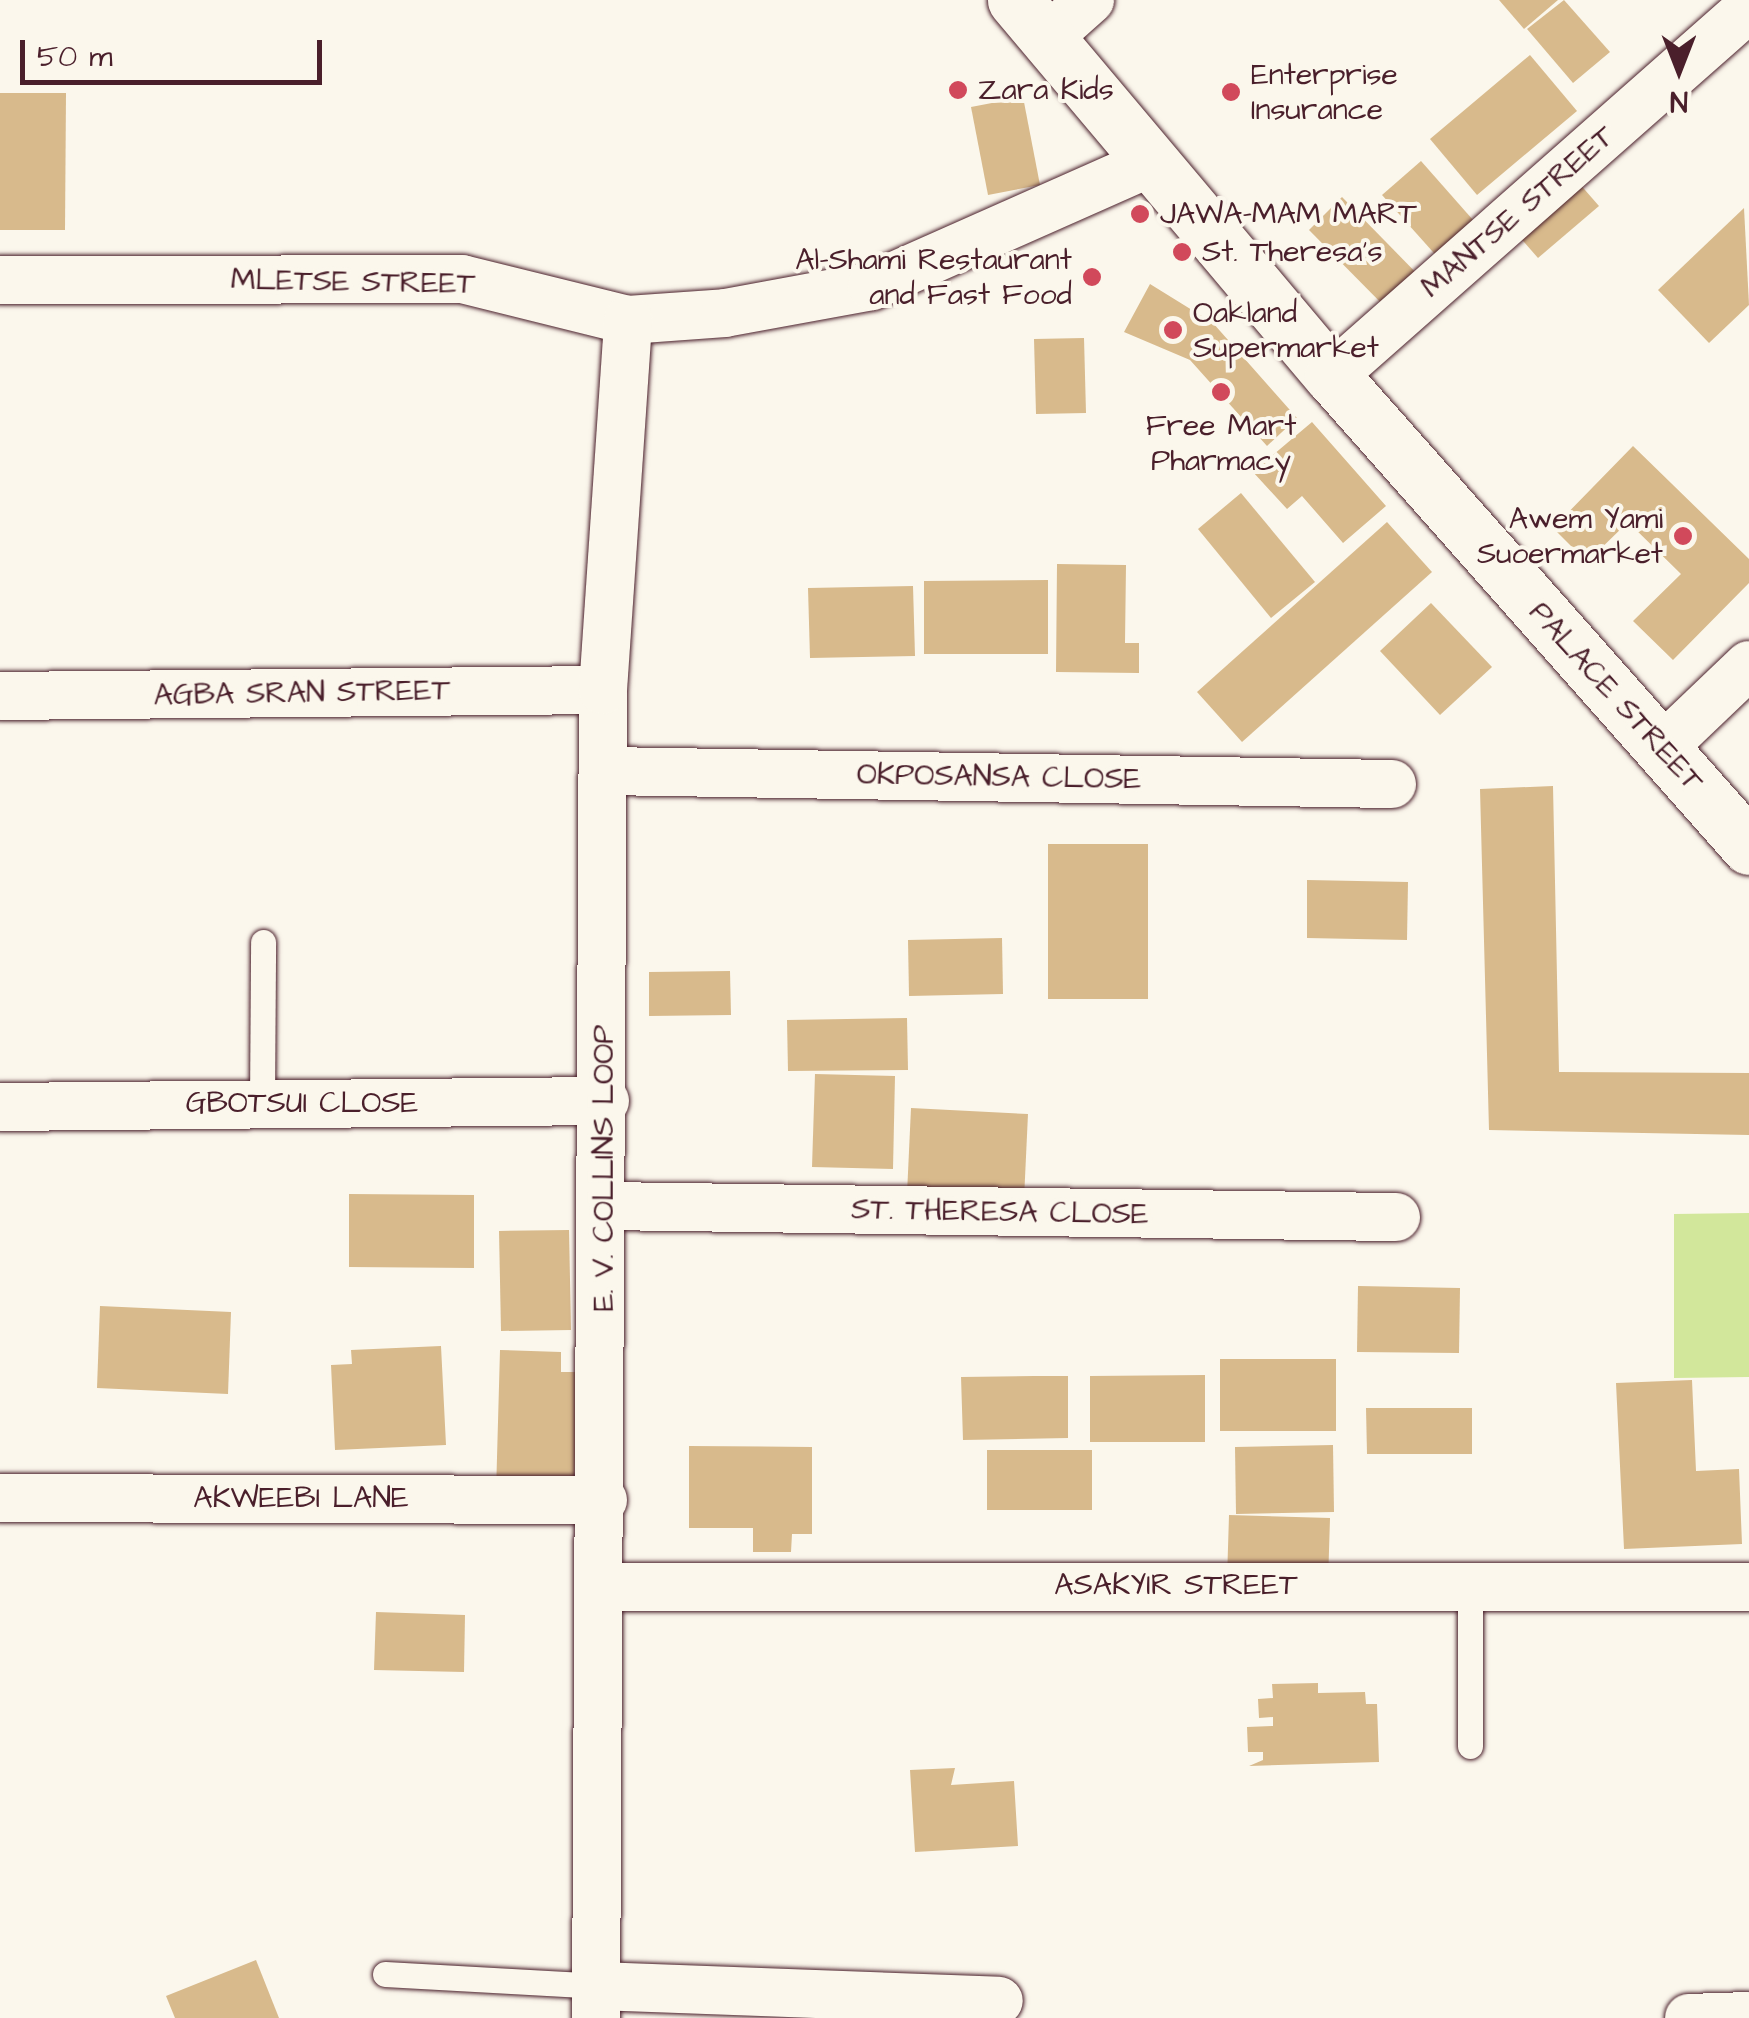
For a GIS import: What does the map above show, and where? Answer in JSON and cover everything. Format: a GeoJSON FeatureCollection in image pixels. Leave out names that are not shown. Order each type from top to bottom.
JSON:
{"type":"FeatureCollection","features":[{"type":"Feature","properties":{"kind":"street"},"geometry":{"type":"LineString","coordinates":[[1030,19],[1090,0]]}},
{"type":"Feature","properties":{"kind":"street","name":"MANTSE STREET"},"geometry":{"type":"LineString","coordinates":[[1332,376],[1749,8]]}},
{"type":"Feature","properties":{"kind":"street","name":"PALACE STREET"},"geometry":{"type":"LineString","coordinates":[[1030,19],[1332,376],[1749,847]]}},
{"type":"Feature","properties":{"kind":"street","name":"MLETSE STREET"},"geometry":{"type":"LineString","coordinates":[[0,280],[462,279],[628,320],[740,311],[872,286],[1152,162]]}},
{"type":"Feature","properties":{"kind":"street","name":"E. V. COLLINS LOOP"},"geometry":{"type":"LineString","coordinates":[[597,2002],[603,1587],[603,690],[628,320]]}},
{"type":"Feature","properties":{"kind":"street"},"geometry":{"type":"LineString","coordinates":[[1662,748],[1749,665]]}},
{"type":"Feature","properties":{"kind":"street","name":"AGBA SRAN STREET"},"geometry":{"type":"LineString","coordinates":[[0,696],[603,690]]}},
{"type":"Feature","properties":{"kind":"street","name":"OKPOSANSA CLOSE"},"geometry":{"type":"LineString","coordinates":[[606,771],[1392,784]]}},
{"type":"Feature","properties":{"kind":"street","name":"GBOTSUI CLOSE"},"geometry":{"type":"LineString","coordinates":[[0,1107],[605,1101]]}},
{"type":"Feature","properties":{"kind":"street","name":"ST. THERESA CLOSE"},"geometry":{"type":"LineString","coordinates":[[604,1206],[1396,1217]]}},
{"type":"Feature","properties":{"kind":"street","name":"AKWEEBI LANE"},"geometry":{"type":"LineString","coordinates":[[0,1498],[603,1500]]}},
{"type":"Feature","properties":{"kind":"street","name":"ASAKYIR STREET"},"geometry":{"type":"LineString","coordinates":[[603,1587],[1749,1587]]}},
{"type":"Feature","properties":{"kind":"street"},"geometry":{"type":"LineString","coordinates":[[597,2002],[999,2001]]}},
{"type":"Feature","properties":{"kind":"street"},"geometry":{"type":"LineString","coordinates":[[1689,2018],[1749,2016]]}},
{"type":"Feature","properties":{"kind":"lane"},"geometry":{"type":"LineString","coordinates":[[262,1102],[263,942]]}},
{"type":"Feature","properties":{"kind":"lane"},"geometry":{"type":"LineString","coordinates":[[1470,1587],[1470,1746]]}},
{"type":"Feature","properties":{"kind":"lane"},"geometry":{"type":"LineString","coordinates":[[385,1974],[597,2002]]}},
{"type":"Feature","properties":{"kind":"green space"},"geometry":{"type":"Polygon","coordinates":[[[1749,1213],[1749,1377],[1674,1378],[1674,1214],[1749,1213]]]}},
{"type":"Feature","properties":{"kind":"building"},"geometry":{"type":"Polygon","coordinates":[[[1499,0],[1558,0],[1524,29],[1499,0]]]}},
{"type":"Feature","properties":{"kind":"building"},"geometry":{"type":"Polygon","coordinates":[[[1564,0],[1610,52],[1573,83],[1527,29],[1564,0]]]}},
{"type":"Feature","properties":{"kind":"building"},"geometry":{"type":"Polygon","coordinates":[[[1530,55],[1577,111],[1477,195],[1430,139],[1530,55]]]}},
{"type":"Feature","properties":{"kind":"building"},"geometry":{"type":"Polygon","coordinates":[[[0,93],[66,93],[65,230],[0,230],[0,93]]]}},
{"type":"Feature","properties":{"kind":"building"},"geometry":{"type":"Polygon","coordinates":[[[1023,97],[1040,185],[988,195],[971,107],[1023,97]]]}},
{"type":"Feature","properties":{"kind":"building"},"geometry":{"type":"Polygon","coordinates":[[[1421,161],[1488,237],[1450,271],[1382,195],[1421,161]]]}},
{"type":"Feature","properties":{"kind":"building"},"geometry":{"type":"Polygon","coordinates":[[[1571,174],[1599,206],[1538,258],[1510,226],[1571,174]]]}},
{"type":"Feature","properties":{"kind":"building"},"geometry":{"type":"Polygon","coordinates":[[[1342,197],[1428,285],[1395,317],[1309,230],[1342,197]]]}},
{"type":"Feature","properties":{"kind":"building"},"geometry":{"type":"Polygon","coordinates":[[[1744,208],[1749,305],[1709,343],[1658,290],[1744,208]]]}},
{"type":"Feature","properties":{"kind":"building"},"geometry":{"type":"Polygon","coordinates":[[[1150,284],[1213,323],[1297,418],[1267,446],[1190,360],[1124,332],[1150,284]]]}},
{"type":"Feature","properties":{"kind":"building"},"geometry":{"type":"Polygon","coordinates":[[[1084,338],[1086,413],[1036,414],[1034,339],[1084,338]]]}},
{"type":"Feature","properties":{"kind":"building"},"geometry":{"type":"Polygon","coordinates":[[[1312,422],[1386,506],[1343,543],[1302,496],[1287,509],[1253,472],[1312,422]]]}},
{"type":"Feature","properties":{"kind":"building"},"geometry":{"type":"Polygon","coordinates":[[[1633,446],[1749,559],[1749,583],[1673,660],[1633,621],[1681,574],[1628,522],[1587,562],[1553,528],[1633,446]]]}},
{"type":"Feature","properties":{"kind":"building"},"geometry":{"type":"Polygon","coordinates":[[[1241,493],[1315,582],[1271,618],[1198,529],[1241,493]]]}},
{"type":"Feature","properties":{"kind":"building"},"geometry":{"type":"Polygon","coordinates":[[[1387,522],[1432,572],[1242,742],[1197,692],[1387,522]]]}},
{"type":"Feature","properties":{"kind":"building"},"geometry":{"type":"Polygon","coordinates":[[[1057,564],[1126,565],[1125,643],[1139,643],[1139,673],[1056,672],[1057,564]]]}},
{"type":"Feature","properties":{"kind":"building"},"geometry":{"type":"Polygon","coordinates":[[[1048,580],[1048,654],[924,654],[924,581],[1048,580]]]}},
{"type":"Feature","properties":{"kind":"building"},"geometry":{"type":"Polygon","coordinates":[[[913,586],[915,656],[810,658],[808,588],[913,586]]]}},
{"type":"Feature","properties":{"kind":"building"},"geometry":{"type":"Polygon","coordinates":[[[1431,603],[1492,667],[1440,715],[1380,651],[1431,603]]]}},
{"type":"Feature","properties":{"kind":"building"},"geometry":{"type":"Polygon","coordinates":[[[1553,786],[1559,1072],[1749,1073],[1749,1135],[1489,1130],[1480,789],[1553,786]]]}},
{"type":"Feature","properties":{"kind":"building"},"geometry":{"type":"Polygon","coordinates":[[[1048,844],[1148,844],[1148,999],[1048,999],[1048,844]]]}},
{"type":"Feature","properties":{"kind":"building"},"geometry":{"type":"Polygon","coordinates":[[[1307,880],[1408,882],[1407,940],[1307,938],[1307,880]]]}},
{"type":"Feature","properties":{"kind":"building"},"geometry":{"type":"Polygon","coordinates":[[[1002,938],[1003,994],[909,996],[908,940],[1002,938]]]}},
{"type":"Feature","properties":{"kind":"building"},"geometry":{"type":"Polygon","coordinates":[[[730,971],[731,1015],[649,1016],[649,972],[730,971]]]}},
{"type":"Feature","properties":{"kind":"building"},"geometry":{"type":"Polygon","coordinates":[[[907,1018],[908,1070],[788,1071],[787,1020],[907,1018]]]}},
{"type":"Feature","properties":{"kind":"building"},"geometry":{"type":"Polygon","coordinates":[[[815,1074],[895,1076],[893,1169],[812,1167],[815,1074]]]}},
{"type":"Feature","properties":{"kind":"building"},"geometry":{"type":"Polygon","coordinates":[[[911,1108],[1028,1114],[1024,1199],[907,1194],[911,1108]]]}},
{"type":"Feature","properties":{"kind":"building"},"geometry":{"type":"Polygon","coordinates":[[[349,1194],[474,1195],[474,1268],[349,1267],[349,1194]]]}},
{"type":"Feature","properties":{"kind":"building"},"geometry":{"type":"Polygon","coordinates":[[[569,1230],[571,1330],[501,1331],[499,1231],[569,1230]]]}},
{"type":"Feature","properties":{"kind":"building"},"geometry":{"type":"Polygon","coordinates":[[[1358,1286],[1460,1288],[1459,1353],[1357,1352],[1358,1286]]]}},
{"type":"Feature","properties":{"kind":"building"},"geometry":{"type":"Polygon","coordinates":[[[100,1306],[231,1312],[228,1394],[97,1388],[100,1306]]]}},
{"type":"Feature","properties":{"kind":"building"},"geometry":{"type":"Polygon","coordinates":[[[441,1346],[446,1445],[335,1450],[331,1365],[352,1364],[351,1350],[441,1346]]]}},
{"type":"Feature","properties":{"kind":"building"},"geometry":{"type":"Polygon","coordinates":[[[500,1350],[561,1352],[561,1372],[577,1372],[574,1495],[496,1493],[500,1350]]]}},
{"type":"Feature","properties":{"kind":"building"},"geometry":{"type":"Polygon","coordinates":[[[1220,1359],[1336,1359],[1336,1431],[1220,1431],[1220,1359]]]}},
{"type":"Feature","properties":{"kind":"building"},"geometry":{"type":"Polygon","coordinates":[[[1205,1375],[1205,1442],[1090,1442],[1090,1376],[1205,1375]]]}},
{"type":"Feature","properties":{"kind":"building"},"geometry":{"type":"Polygon","coordinates":[[[1068,1376],[1068,1438],[963,1440],[961,1377],[1068,1376]]]}},
{"type":"Feature","properties":{"kind":"building"},"geometry":{"type":"Polygon","coordinates":[[[1692,1380],[1696,1471],[1739,1469],[1742,1544],[1624,1549],[1616,1383],[1692,1380]]]}},
{"type":"Feature","properties":{"kind":"building"},"geometry":{"type":"Polygon","coordinates":[[[1366,1408],[1472,1408],[1472,1454],[1367,1454],[1366,1408]]]}},
{"type":"Feature","properties":{"kind":"building"},"geometry":{"type":"Polygon","coordinates":[[[1333,1445],[1334,1512],[1236,1514],[1235,1447],[1333,1445]]]}},
{"type":"Feature","properties":{"kind":"building"},"geometry":{"type":"Polygon","coordinates":[[[689,1446],[812,1447],[812,1534],[792,1534],[791,1552],[753,1552],[753,1528],[689,1528],[689,1446]]]}},
{"type":"Feature","properties":{"kind":"building"},"geometry":{"type":"Polygon","coordinates":[[[987,1450],[1092,1450],[1092,1510],[987,1510],[987,1450]]]}},
{"type":"Feature","properties":{"kind":"building"},"geometry":{"type":"Polygon","coordinates":[[[1229,1515],[1330,1518],[1328,1582],[1227,1580],[1229,1515]]]}},
{"type":"Feature","properties":{"kind":"building"},"geometry":{"type":"Polygon","coordinates":[[[376,1612],[465,1615],[464,1672],[374,1670],[376,1612]]]}},
{"type":"Feature","properties":{"kind":"building"},"geometry":{"type":"Polygon","coordinates":[[[1318,1683],[1318,1693],[1365,1692],[1366,1704],[1377,1704],[1379,1762],[1249,1766],[1263,1760],[1263,1752],[1248,1752],[1247,1727],[1273,1726],[1273,1717],[1259,1718],[1258,1699],[1273,1698],[1272,1684],[1318,1683]]]}},
{"type":"Feature","properties":{"kind":"building"},"geometry":{"type":"Polygon","coordinates":[[[955,1768],[951,1785],[1014,1781],[1018,1846],[915,1852],[910,1770],[955,1768]]]}},
{"type":"Feature","properties":{"kind":"building"},"geometry":{"type":"Polygon","coordinates":[[[256,1960],[279,2018],[175,2018],[166,1996],[256,1960]]]}},
{"type":"Feature","properties":{"kind":"place","name":"Zara Kids"},"geometry":{"type":"Point","coordinates":[958,90]}},
{"type":"Feature","properties":{"kind":"place","name":"Enterprise Insurance"},"geometry":{"type":"Point","coordinates":[1231,92]}},
{"type":"Feature","properties":{"kind":"place","name":"JAWA-MAM MART"},"geometry":{"type":"Point","coordinates":[1140,214]}},
{"type":"Feature","properties":{"kind":"place","name":"St. Theresa's"},"geometry":{"type":"Point","coordinates":[1182,252]}},
{"type":"Feature","properties":{"kind":"place","name":"Al-Shami Restaurant and Fast Food"},"geometry":{"type":"Point","coordinates":[1092,277]}},
{"type":"Feature","properties":{"kind":"place","name":"Oakland Supermarket"},"geometry":{"type":"Point","coordinates":[1173,330]}},
{"type":"Feature","properties":{"kind":"place","name":"Free Mart Pharmacy"},"geometry":{"type":"Point","coordinates":[1221,392]}},
{"type":"Feature","properties":{"kind":"place","name":"Awem Yami Suoermarket"},"geometry":{"type":"Point","coordinates":[1683,536]}}]}
